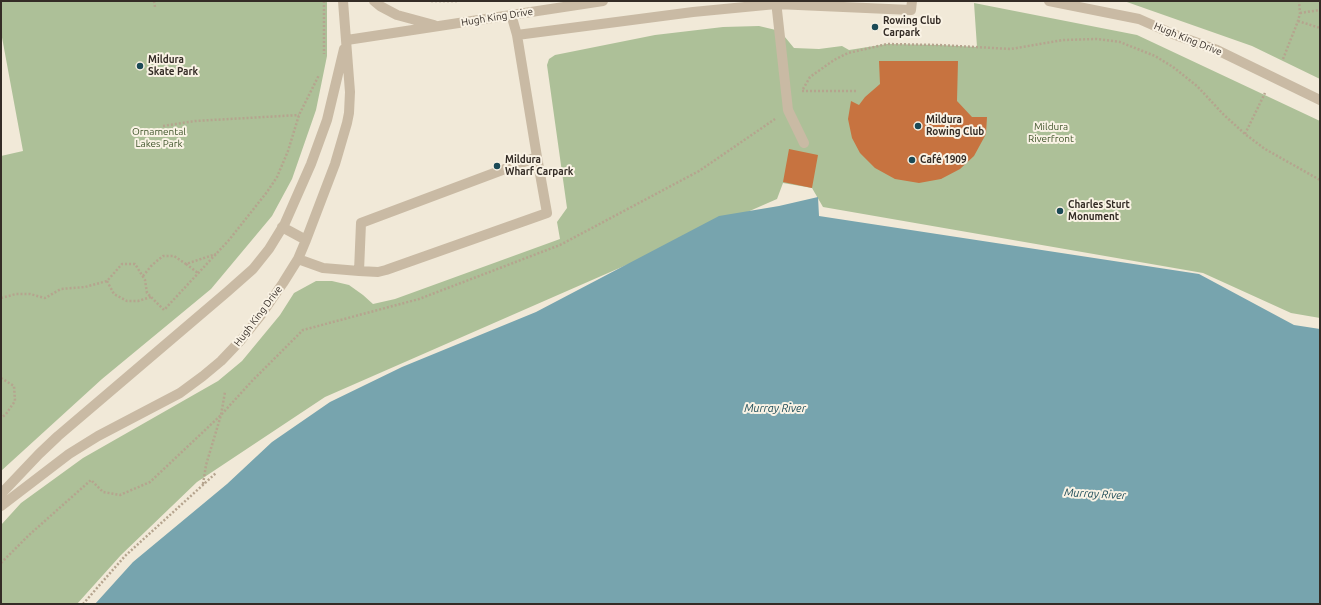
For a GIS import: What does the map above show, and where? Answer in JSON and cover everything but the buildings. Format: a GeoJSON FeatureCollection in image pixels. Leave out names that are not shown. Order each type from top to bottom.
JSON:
{"type":"FeatureCollection","features":[{"type":"Feature","properties":{"kind":"street","name":"Hugh King Drive"},"geometry":{"type":"LineString","coordinates":[[1,506],[69,454],[98,436],[180,393],[210,370],[232,350],[251,329],[283,283],[298,259],[306,240],[335,164],[349,112],[350,92],[343,1]]}},
{"type":"Feature","properties":{"kind":"street","name":"Hugh King Drive"},"geometry":{"type":"LineString","coordinates":[[374,1],[397,15],[438,26]]}},
{"type":"Feature","properties":{"kind":"street","name":"Hugh King Drive"},"geometry":{"type":"LineString","coordinates":[[346,40],[603,1]]}},
{"type":"Feature","properties":{"kind":"street"},"geometry":{"type":"LineString","coordinates":[[517,35],[776,2],[911,10],[912,1]]}},
{"type":"Feature","properties":{"kind":"street","name":"Hugh King Drive"},"geometry":{"type":"LineString","coordinates":[[1049,1],[1139,19],[1173,34],[1218,50],[1320,100]]}},
{"type":"Feature","properties":{"kind":"street"},"geometry":{"type":"LineString","coordinates":[[776,2],[788,110],[804,143]]}},
{"type":"Feature","properties":{"kind":"street"},"geometry":{"type":"LineString","coordinates":[[298,259],[323,268],[378,272],[547,213],[517,35],[511,14]]}},
{"type":"Feature","properties":{"kind":"street","name":"Hugh King Drive"},"geometry":{"type":"LineString","coordinates":[[1,494],[58,436],[253,269],[269,249],[303,185],[322,136],[346,40]]}},
{"type":"Feature","properties":{"kind":"street"},"geometry":{"type":"LineString","coordinates":[[359,271],[361,223],[537,157]]}},
{"type":"Feature","properties":{"kind":"street"},"geometry":{"type":"LineString","coordinates":[[282,227],[306,240]]}},
{"type":"Feature","properties":{"kind":"path"},"geometry":{"type":"LineString","coordinates":[[154,1],[155,7]]}},
{"type":"Feature","properties":{"kind":"path"},"geometry":{"type":"LineString","coordinates":[[324,1],[324,56]]}},
{"type":"Feature","properties":{"kind":"path"},"geometry":{"type":"LineString","coordinates":[[432,1],[457,1]]}},
{"type":"Feature","properties":{"kind":"path"},"geometry":{"type":"LineString","coordinates":[[1283,59],[1298,21],[1300,13],[1299,1]]}},
{"type":"Feature","properties":{"kind":"path"},"geometry":{"type":"LineString","coordinates":[[1300,13],[1320,10]]}},
{"type":"Feature","properties":{"kind":"path"},"geometry":{"type":"LineString","coordinates":[[1298,21],[1320,28]]}},
{"type":"Feature","properties":{"kind":"path"},"geometry":{"type":"LineString","coordinates":[[1,566],[2,562],[29,535],[91,480],[103,492],[120,495],[150,482],[221,415],[252,381],[303,330],[419,300],[560,245],[699,171],[788,110],[810,78],[834,60],[848,53],[887,44],[1011,49],[1063,40],[1097,39],[1120,42],[1156,56],[1173,67],[1197,86],[1224,115],[1245,134],[1265,149],[1320,180]]}},
{"type":"Feature","properties":{"kind":"path"},"geometry":{"type":"LineString","coordinates":[[1,298],[16,294],[30,294],[45,298],[61,289],[85,287],[107,281],[122,264],[135,264],[145,280],[147,293],[164,310],[217,253],[268,192],[277,177],[288,151],[299,115],[320,72]]}},
{"type":"Feature","properties":{"kind":"path"},"geometry":{"type":"LineString","coordinates":[[802,91],[856,91]]}},
{"type":"Feature","properties":{"kind":"path"},"geometry":{"type":"LineString","coordinates":[[1245,134],[1265,93]]}},
{"type":"Feature","properties":{"kind":"path"},"geometry":{"type":"LineString","coordinates":[[163,126],[195,121],[299,115]]}},
{"type":"Feature","properties":{"kind":"path"},"geometry":{"type":"LineString","coordinates":[[186,264],[217,253]]}},
{"type":"Feature","properties":{"kind":"path"},"geometry":{"type":"LineString","coordinates":[[143,276],[152,265],[163,256],[174,256],[198,274]]}},
{"type":"Feature","properties":{"kind":"path"},"geometry":{"type":"LineString","coordinates":[[107,281],[114,294],[127,300],[138,301],[151,298]]}},
{"type":"Feature","properties":{"kind":"path"},"geometry":{"type":"LineString","coordinates":[[1,378],[14,386],[15,401],[6,414],[1,418]]}},
{"type":"Feature","properties":{"kind":"path"},"geometry":{"type":"LineString","coordinates":[[203,485],[206,465],[221,415],[225,392]]}},
{"type":"Feature","properties":{"kind":"path"},"geometry":{"type":"LineString","coordinates":[[83,604],[126,556],[216,473]]}},
{"type":"Feature","properties":{"kind":"green space","name":"Ornamental Lakes Park"},"geometry":{"type":"Polygon","coordinates":[[[1,1],[327,1],[327,56],[316,110],[292,179],[272,216],[211,289],[102,379],[1,471],[1,156],[23,151],[1,32],[1,1]]]}},
{"type":"Feature","properties":{"kind":"green space"},"geometry":{"type":"Polygon","coordinates":[[[1124,1],[1320,1],[1320,79],[1252,46],[1124,1]]]}},
{"type":"Feature","properties":{"kind":"green space","name":"Mildura Riverfront"},"geometry":{"type":"Polygon","coordinates":[[[974,3],[1137,35],[1320,121],[1320,318],[1291,313],[1203,273],[823,207],[812,188],[783,183],[777,199],[325,397],[197,482],[121,555],[77,604],[1,604],[1,525],[21,503],[83,458],[218,381],[242,361],[280,315],[294,293],[316,281],[332,281],[349,285],[373,304],[395,299],[560,239],[557,222],[567,208],[547,65],[549,59],[555,55],[655,35],[723,27],[759,26],[780,31],[794,48],[819,49],[842,46],[849,50],[887,44],[977,47],[974,3]]]}},
{"type":"Feature","properties":{"kind":"water","name":"Murray River"},"geometry":{"type":"Polygon","coordinates":[[[818,197],[819,216],[1199,274],[1294,325],[1320,329],[1320,604],[95,604],[133,562],[227,484],[272,442],[330,402],[402,367],[536,312],[719,216],[779,206],[818,197]]]}},
{"type":"Feature","properties":{"kind":"place","name":"Rowing Club Carpark"},"geometry":{"type":"Point","coordinates":[875,27]}},
{"type":"Feature","properties":{"kind":"place","name":"Mildura Skate Park"},"geometry":{"type":"Point","coordinates":[140,66]}},
{"type":"Feature","properties":{"kind":"place","name":"Mildura Rowing Club"},"geometry":{"type":"Point","coordinates":[918,126]}},
{"type":"Feature","properties":{"kind":"place","name":"Café 1909"},"geometry":{"type":"Point","coordinates":[912,160]}},
{"type":"Feature","properties":{"kind":"place","name":"Mildura Wharf Carpark"},"geometry":{"type":"Point","coordinates":[497,166]}},
{"type":"Feature","properties":{"kind":"place","name":"Charles Sturt Monument"},"geometry":{"type":"Point","coordinates":[1060,211]}}]}
